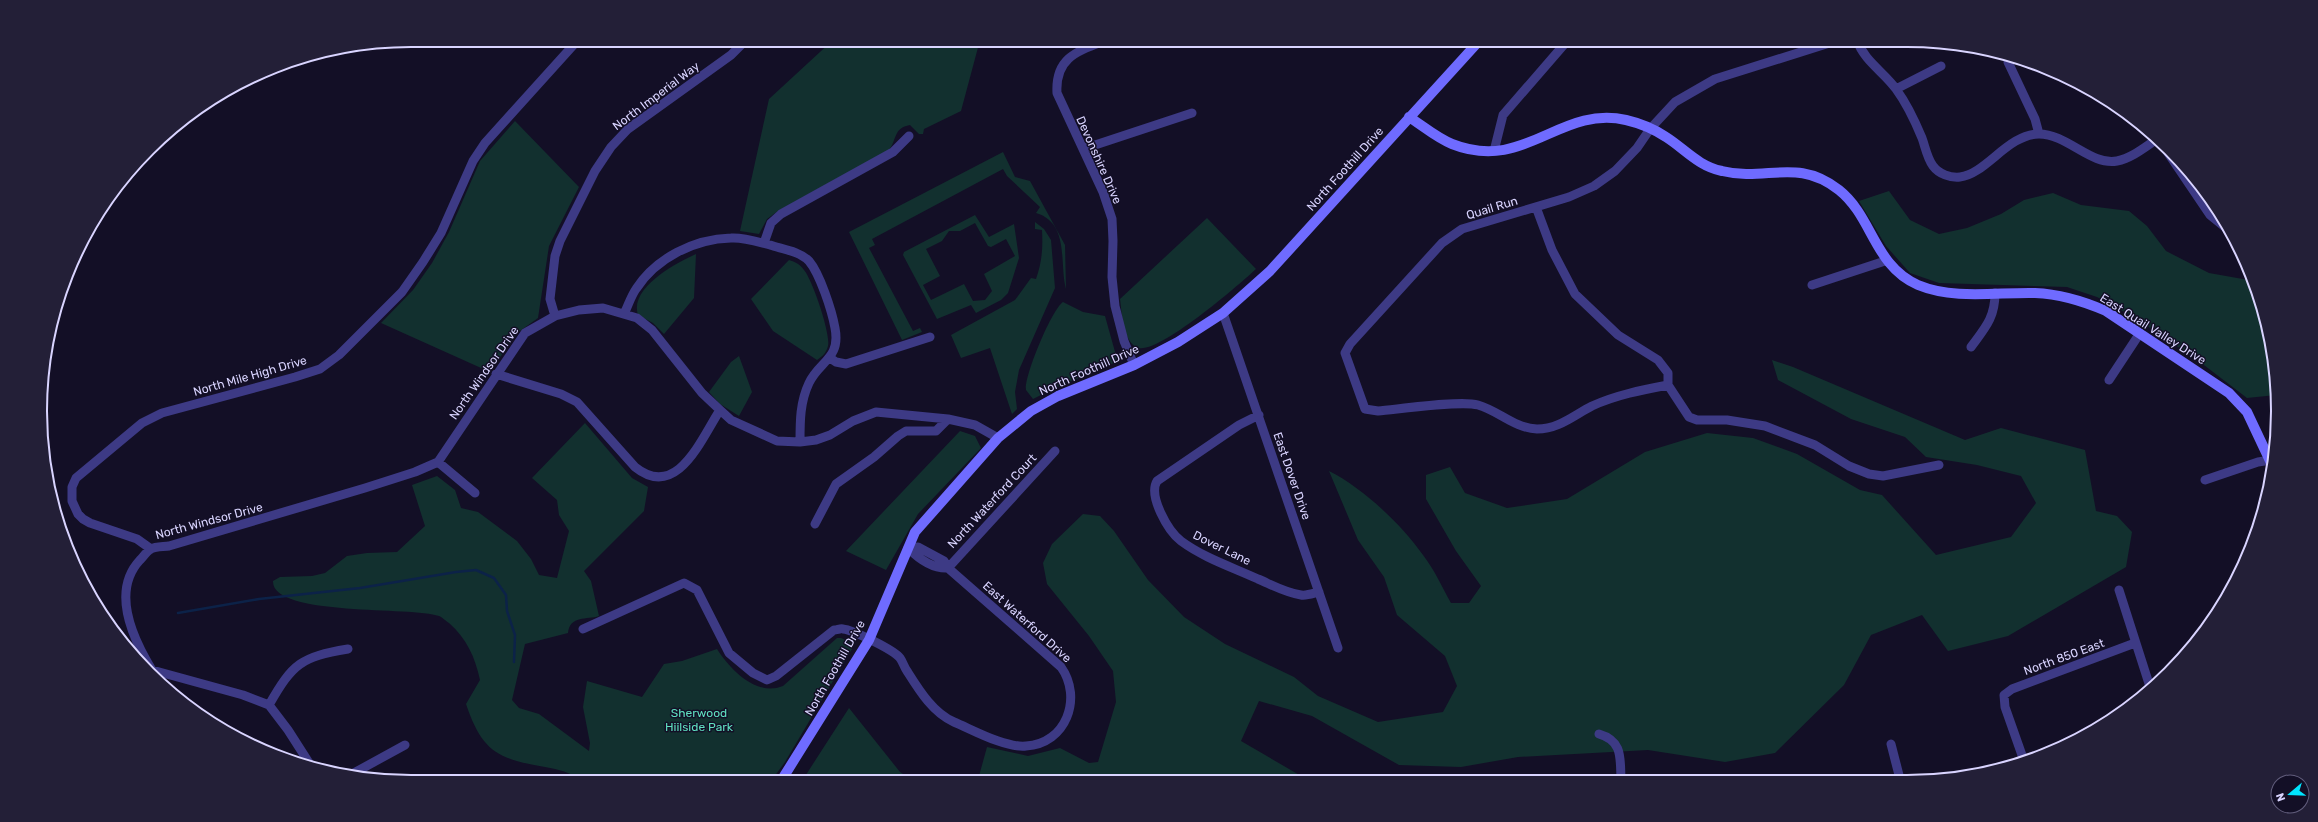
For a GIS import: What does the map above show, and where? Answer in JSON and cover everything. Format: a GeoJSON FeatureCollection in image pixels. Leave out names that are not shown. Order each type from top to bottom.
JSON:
{"type":"FeatureCollection","features":[{"type":"Feature","properties":{"kind":"street","name":"North Mile High Drive"},"geometry":{"type":"LineString","coordinates":[[151,549],[137,539],[90,523],[78,514],[74,507],[72,493],[73,484],[81,472],[142,423],[162,413],[320,369],[339,355],[402,292],[441,233],[473,161],[485,143],[572,47]]}},
{"type":"Feature","properties":{"kind":"street","name":"North Imperial Way"},"geometry":{"type":"LineString","coordinates":[[555,316],[550,299],[555,256],[560,241],[595,171],[611,147],[628,129],[731,55],[739,47]]}},
{"type":"Feature","properties":{"kind":"street","name":"Devonshire Drive"},"geometry":{"type":"LineString","coordinates":[[1091,47],[1072,55],[1061,68],[1058,75],[1058,98],[1103,192],[1112,219],[1112,277],[1115,306],[1124,341],[1134,365]]}},
{"type":"Feature","properties":{"kind":"street","name":"North Foothill Drive"},"geometry":{"type":"LineString","coordinates":[[785,775],[869,640],[915,532],[998,438],[1031,411],[1058,396],[1134,365],[1178,342],[1224,313],[1270,271],[1474,47]]}},
{"type":"Feature","properties":{"kind":"street"},"geometry":{"type":"LineString","coordinates":[[1494,151],[1503,115],[1562,47]]}},
{"type":"Feature","properties":{"kind":"street","name":"Quail Run"},"geometry":{"type":"LineString","coordinates":[[1668,385],[1614,397],[1591,406],[1555,426],[1537,429],[1508,421],[1494,411],[1476,404],[1378,411],[1365,409],[1346,353],[1350,344],[1450,237],[1473,225],[1536,207],[1588,189],[1616,172],[1637,148],[1650,129],[1676,102],[1715,79],[1817,47]]}},
{"type":"Feature","properties":{"kind":"street"},"geometry":{"type":"LineString","coordinates":[[1860,47],[1864,54],[1896,89],[1915,120],[1933,166],[1942,174],[1952,177],[1961,177],[1974,171],[2014,142],[2028,136],[2039,134],[2068,142],[2091,156],[2103,161],[2116,161],[2128,158],[2152,142]]}},
{"type":"Feature","properties":{"kind":"street"},"geometry":{"type":"LineString","coordinates":[[2008,62],[2035,119],[2039,134]]}},
{"type":"Feature","properties":{"kind":"street"},"geometry":{"type":"LineString","coordinates":[[1896,89],[1941,66]]}},
{"type":"Feature","properties":{"kind":"street"},"geometry":{"type":"LineString","coordinates":[[1083,150],[1192,113]]}},
{"type":"Feature","properties":{"kind":"street","name":"East Quail Valley Drive"},"geometry":{"type":"LineString","coordinates":[[1409,117],[1451,144],[1475,150],[1494,151],[1505,151],[1528,144],[1573,122],[1599,118],[1626,120],[1666,137],[1695,160],[1720,171],[1745,174],[1796,171],[1822,179],[1840,191],[1854,207],[1885,261],[1910,281],[1934,290],[1995,293],[2036,293],[2084,301],[2106,312],[2140,333],[2229,394],[2246,412],[2268,456]]}},
{"type":"Feature","properties":{"kind":"street"},"geometry":{"type":"LineString","coordinates":[[764,244],[771,223],[781,214],[893,152],[909,136]]}},
{"type":"Feature","properties":{"kind":"street"},"geometry":{"type":"LineString","coordinates":[[2179,169],[2210,215],[2217,221]]}},
{"type":"Feature","properties":{"kind":"street"},"geometry":{"type":"LineString","coordinates":[[1536,207],[1552,250],[1575,294],[1618,335],[1658,360],[1668,373],[1668,385],[1689,417],[1697,420],[1727,420],[1765,426],[1815,445],[1849,466],[1869,474],[1883,476],[1940,465]]}},
{"type":"Feature","properties":{"kind":"street"},"geometry":{"type":"LineString","coordinates":[[624,314],[635,289],[648,274],[681,250],[703,242],[732,238],[793,251],[807,260],[815,269],[835,328],[836,342],[830,358],[810,380],[803,397],[800,442]]}},
{"type":"Feature","properties":{"kind":"street"},"geometry":{"type":"LineString","coordinates":[[1812,285],[1885,261]]}},
{"type":"Feature","properties":{"kind":"street"},"geometry":{"type":"LineString","coordinates":[[1971,347],[1990,321],[1995,308],[1995,293]]}},
{"type":"Feature","properties":{"kind":"street","name":"North Windsor Drive"},"geometry":{"type":"LineString","coordinates":[[145,659],[133,631],[126,594],[128,579],[135,566],[151,549],[169,546],[365,488],[415,472],[438,462],[525,333],[555,316],[579,310],[603,308],[637,318],[652,330],[702,393],[731,420],[777,440],[800,442],[830,436],[853,421],[876,412],[948,419],[975,425],[998,438]]}},
{"type":"Feature","properties":{"kind":"street","name":"East Dover Drive"},"geometry":{"type":"LineString","coordinates":[[1224,313],[1338,648]]}},
{"type":"Feature","properties":{"kind":"street"},"geometry":{"type":"LineString","coordinates":[[2109,380],[2140,333]]}},
{"type":"Feature","properties":{"kind":"street"},"geometry":{"type":"LineString","coordinates":[[830,358],[836,362],[846,364],[930,337]]}},
{"type":"Feature","properties":{"kind":"street"},"geometry":{"type":"LineString","coordinates":[[496,374],[561,394],[577,402],[635,467],[642,472],[655,477],[670,475],[683,467],[720,410]]}},
{"type":"Feature","properties":{"kind":"street","name":"Dover Lane"},"geometry":{"type":"LineString","coordinates":[[1259,415],[1239,425],[1156,481],[1154,495],[1165,521],[1180,540],[1204,555],[1287,592],[1302,596],[1319,592]]}},
{"type":"Feature","properties":{"kind":"street"},"geometry":{"type":"LineString","coordinates":[[815,524],[836,484],[906,431],[936,431],[948,419]]}},
{"type":"Feature","properties":{"kind":"street","name":"North Waterford Court"},"geometry":{"type":"LineString","coordinates":[[948,568],[1055,451]]}},
{"type":"Feature","properties":{"kind":"street"},"geometry":{"type":"LineString","coordinates":[[438,462],[475,493]]}},
{"type":"Feature","properties":{"kind":"street"},"geometry":{"type":"LineString","coordinates":[[2205,480],[2258,462],[2267,463]]}},
{"type":"Feature","properties":{"kind":"street","name":"East Waterford Drive"},"geometry":{"type":"LineString","coordinates":[[869,640],[882,653],[906,669],[922,694],[942,714],[952,721],[1014,746],[1026,746],[1048,740],[1057,733],[1070,714],[1071,693],[1069,682],[1061,667],[948,568],[944,560],[918,547],[908,548]]}},
{"type":"Feature","properties":{"kind":"street"},"geometry":{"type":"LineString","coordinates":[[583,630],[684,584],[697,590],[729,653],[753,673],[767,680],[776,676],[834,630],[843,629],[869,640]]}},
{"type":"Feature","properties":{"kind":"street"},"geometry":{"type":"LineString","coordinates":[[2119,590],[2149,683]]}},
{"type":"Feature","properties":{"kind":"street","name":"North 850 East"},"geometry":{"type":"LineString","coordinates":[[2022,756],[2005,707],[2004,695],[2012,689],[2136,644]]}},
{"type":"Feature","properties":{"kind":"street"},"geometry":{"type":"LineString","coordinates":[[269,705],[280,686],[299,664],[318,654],[348,649]]}},
{"type":"Feature","properties":{"kind":"street"},"geometry":{"type":"LineString","coordinates":[[160,674],[243,695],[269,705],[308,760]]}},
{"type":"Feature","properties":{"kind":"street"},"geometry":{"type":"LineString","coordinates":[[1599,734],[1608,737],[1620,752],[1621,775]]}},
{"type":"Feature","properties":{"kind":"street"},"geometry":{"type":"LineString","coordinates":[[1891,744],[1899,775]]}},
{"type":"Feature","properties":{"kind":"street"},"geometry":{"type":"LineString","coordinates":[[357,771],[405,745]]}},
{"type":"Feature","properties":{"kind":"green space"},"geometry":{"type":"Polygon","coordinates":[[[825,47],[978,47],[961,111],[924,129],[923,134],[919,134],[910,125],[901,129],[896,135],[889,150],[778,211],[767,219],[759,234],[740,231],[769,99],[825,47]]]}},
{"type":"Feature","properties":{"kind":"green space"},"geometry":{"type":"Polygon","coordinates":[[[515,121],[579,187],[549,246],[538,318],[517,333],[490,372],[381,323],[413,290],[432,263],[449,232],[480,161],[515,121]]]}},
{"type":"Feature","properties":{"kind":"green space"},"geometry":{"type":"Polygon","coordinates":[[[1003,152],[1015,177],[1030,181],[1065,245],[1066,289],[1059,235],[1047,218],[1036,213],[1040,207],[1007,176],[1003,169],[872,239],[875,245],[869,248],[913,331],[920,328],[922,332],[902,340],[849,232],[1003,152]]]}},
{"type":"Feature","properties":{"kind":"green space"},"geometry":{"type":"Polygon","coordinates":[[[1889,191],[1910,220],[1939,234],[1967,228],[2001,214],[2024,200],[2053,193],[2081,205],[2129,211],[2147,226],[2166,251],[2209,273],[2246,280],[2259,317],[2264,340],[2268,363],[2270,396],[2247,398],[2200,362],[2137,319],[2097,297],[2067,287],[1939,283],[1910,273],[1886,246],[1859,201],[1889,191]]]}},
{"type":"Feature","properties":{"kind":"green space"},"geometry":{"type":"Polygon","coordinates":[[[975,215],[989,237],[1014,224],[1019,258],[1008,293],[1001,300],[976,313],[971,305],[937,319],[903,255],[904,252],[975,215]],[[975,223],[960,231],[949,231],[942,241],[926,249],[940,276],[923,285],[931,300],[964,284],[973,301],[985,300],[992,291],[984,274],[1015,256],[1006,239],[991,247],[988,246],[975,223]]]}},
{"type":"Feature","properties":{"kind":"green space"},"geometry":{"type":"Polygon","coordinates":[[[1207,218],[1256,269],[1216,303],[1178,331],[1160,342],[1146,348],[1136,347],[1131,343],[1125,332],[1120,299],[1207,218]]]}},
{"type":"Feature","properties":{"kind":"green space"},"geometry":{"type":"Polygon","coordinates":[[[1035,222],[1044,229],[1051,240],[1055,288],[1019,370],[1015,392],[1017,409],[1012,414],[990,348],[961,358],[951,335],[1015,300],[1031,278],[1036,279],[1041,261],[1042,230],[1035,229],[1035,222]]]}},
{"type":"Feature","properties":{"kind":"green space"},"geometry":{"type":"Polygon","coordinates":[[[696,254],[694,298],[664,334],[653,323],[638,315],[637,305],[640,295],[647,286],[666,270],[696,254]]]}},
{"type":"Feature","properties":{"kind":"green space"},"geometry":{"type":"Polygon","coordinates":[[[789,260],[799,265],[807,275],[812,284],[824,319],[827,330],[828,346],[824,354],[817,360],[773,331],[751,299],[789,260]]]}},
{"type":"Feature","properties":{"kind":"green space"},"geometry":{"type":"Polygon","coordinates":[[[1063,302],[1083,312],[1105,316],[1117,359],[1114,363],[1033,399],[1026,390],[1029,371],[1046,329],[1058,307],[1063,302]]]}},
{"type":"Feature","properties":{"kind":"green space"},"geometry":{"type":"Polygon","coordinates":[[[739,356],[752,392],[739,416],[720,404],[709,392],[731,362],[739,356]]]}},
{"type":"Feature","properties":{"kind":"green space"},"geometry":{"type":"Polygon","coordinates":[[[1772,360],[1793,367],[1965,440],[2001,428],[2085,450],[2096,511],[2117,516],[2132,532],[2126,567],[2008,636],[1948,651],[1922,615],[1871,635],[1844,685],[1775,753],[1725,762],[1648,750],[1518,757],[1461,767],[1399,765],[1312,716],[1259,701],[1241,741],[1299,775],[979,775],[987,747],[1028,756],[1060,748],[1089,763],[1098,762],[1116,702],[1113,671],[1089,636],[1047,584],[1043,563],[1052,544],[1083,514],[1100,516],[1114,531],[1148,580],[1184,617],[1225,644],[1294,677],[1318,696],[1378,722],[1443,712],[1457,686],[1445,656],[1397,615],[1384,577],[1358,540],[1329,471],[1355,487],[1393,519],[1427,560],[1451,603],[1469,603],[1481,586],[1456,551],[1426,499],[1426,475],[1450,467],[1465,493],[1507,508],[1567,499],[1645,452],[1707,433],[1753,438],[1797,454],[1860,490],[1882,495],[1936,555],[2011,537],[2036,503],[2021,476],[1977,465],[1926,457],[1905,437],[1851,419],[1778,380],[1772,360]]]}},
{"type":"Feature","properties":{"kind":"green space","name":"Sherwood Hiilside Park"},"geometry":{"type":"Polygon","coordinates":[[[585,423],[632,478],[648,487],[644,511],[584,571],[591,581],[599,616],[580,619],[572,623],[569,627],[568,633],[525,644],[512,700],[519,708],[539,714],[589,751],[590,743],[583,707],[587,681],[642,697],[664,664],[682,661],[717,649],[729,665],[745,679],[763,688],[773,688],[783,686],[837,638],[850,642],[852,649],[785,762],[775,775],[573,775],[503,756],[485,742],[478,733],[472,720],[466,704],[480,680],[476,664],[461,635],[443,618],[424,613],[346,608],[318,605],[295,600],[279,592],[273,581],[280,577],[312,576],[325,573],[347,556],[367,553],[397,552],[425,526],[412,485],[437,476],[455,490],[461,508],[478,512],[517,541],[531,559],[539,575],[557,578],[569,531],[559,515],[557,500],[532,478],[585,423]]]}},
{"type":"Feature","properties":{"kind":"green space"},"geometry":{"type":"Polygon","coordinates":[[[960,431],[975,436],[981,448],[918,514],[886,570],[846,551],[960,431]]]}},
{"type":"Feature","properties":{"kind":"green space"},"geometry":{"type":"Polygon","coordinates":[[[849,708],[900,772],[905,775],[806,775],[849,708]]]}},
{"type":"Feature","properties":{"kind":"waterway"},"geometry":{"type":"LineString","coordinates":[[178,613],[259,599],[360,588],[476,570],[494,578],[506,595],[507,611],[515,635],[514,662]]}}]}
